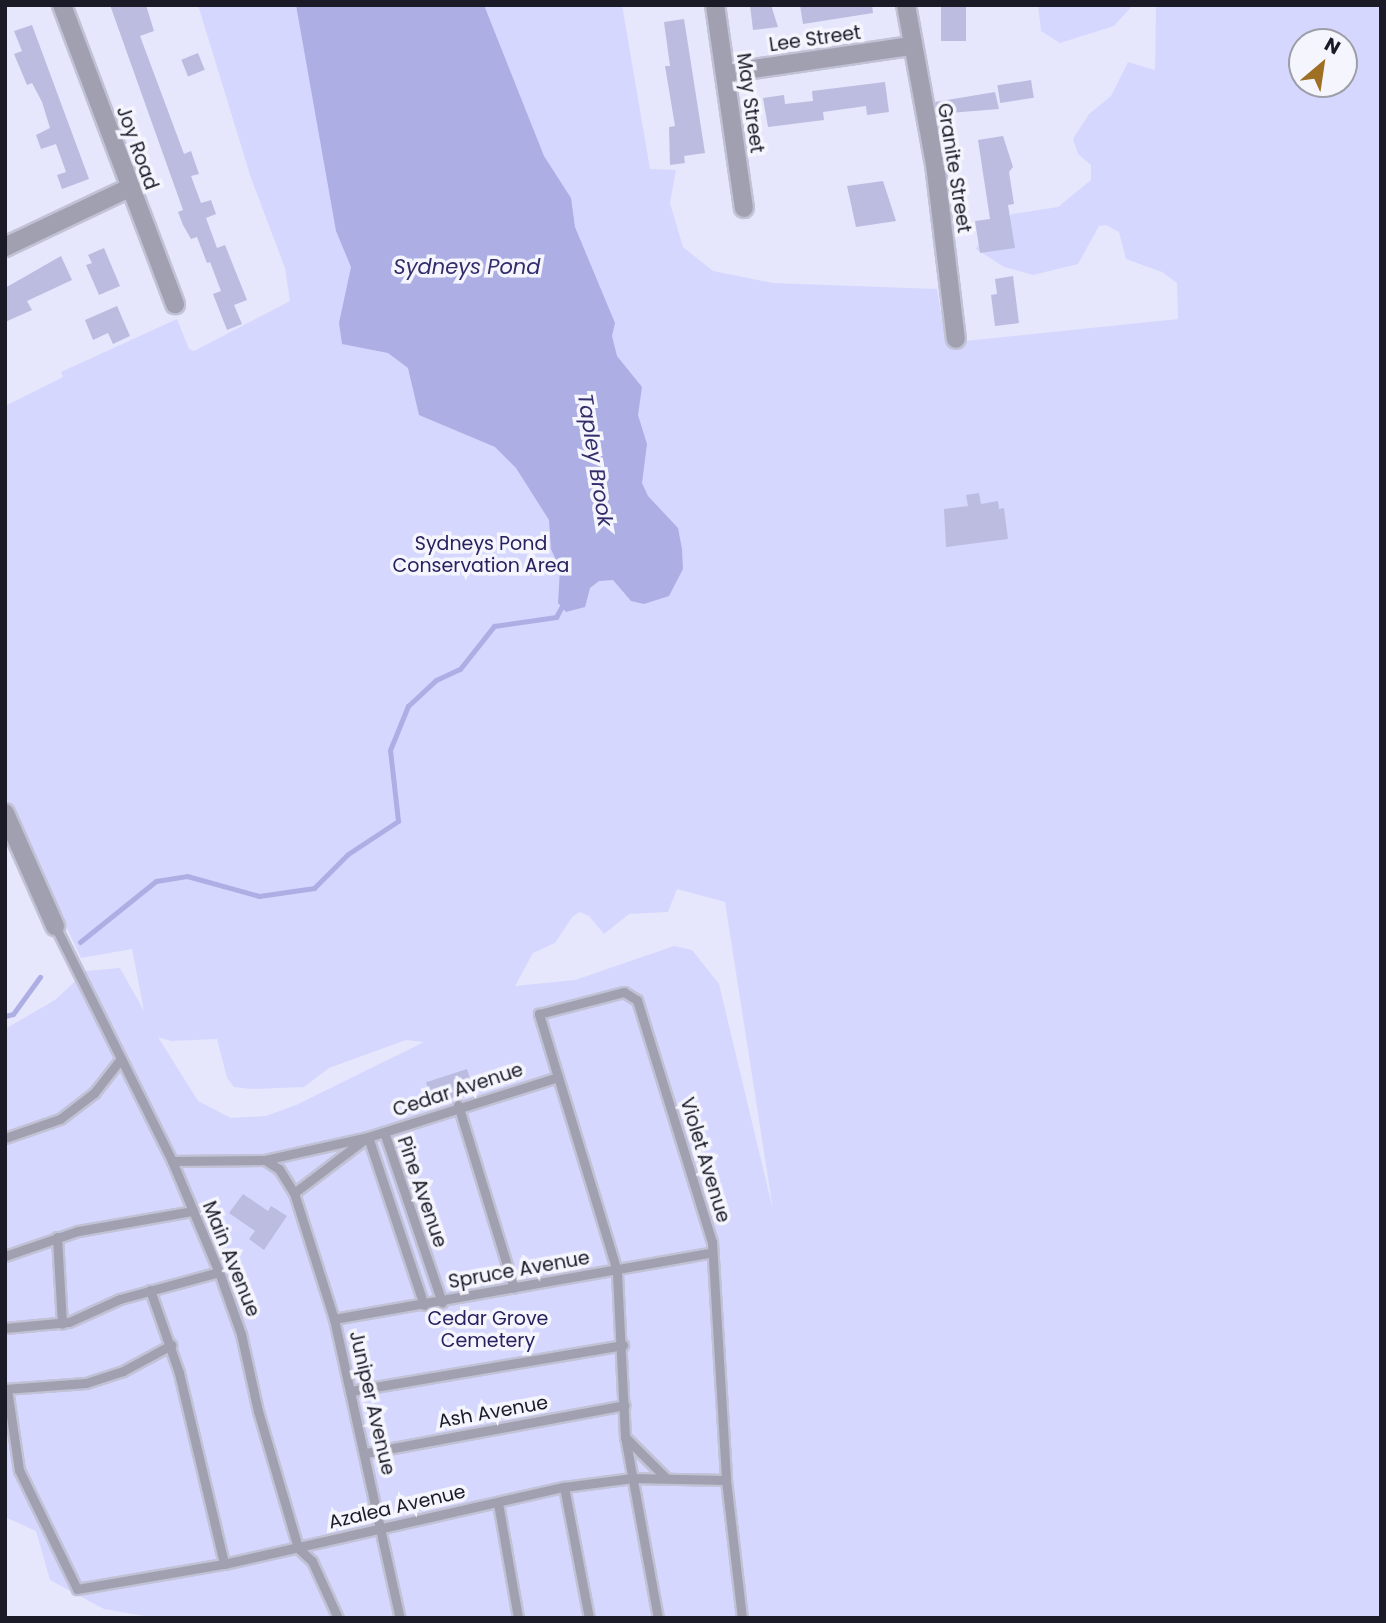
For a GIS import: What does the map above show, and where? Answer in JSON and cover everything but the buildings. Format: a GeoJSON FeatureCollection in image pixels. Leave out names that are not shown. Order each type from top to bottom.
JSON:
{"type":"FeatureCollection","features":[{"type":"Feature","properties":{"kind":"street","name":"Joy Road"},"geometry":{"type":"LineString","coordinates":[[62,5],[175,304]]}},
{"type":"Feature","properties":{"kind":"street","name":"May Street"},"geometry":{"type":"LineString","coordinates":[[715,5],[744,208]]}},
{"type":"Feature","properties":{"kind":"street","name":"Granite Street"},"geometry":{"type":"LineString","coordinates":[[906,5],[911,46],[935,164],[956,339]]}},
{"type":"Feature","properties":{"kind":"street","name":"Lee Street"},"geometry":{"type":"LineString","coordinates":[[725,73],[911,46]]}},
{"type":"Feature","properties":{"kind":"street"},"geometry":{"type":"LineString","coordinates":[[5,247],[129,188]]}},
{"type":"Feature","properties":{"kind":"street"},"geometry":{"type":"LineString","coordinates":[[5,813],[55,926]]}},
{"type":"Feature","properties":{"kind":"lane","name":"Main Avenue"},"geometry":{"type":"LineString","coordinates":[[55,926],[172,1161],[219,1272],[241,1334],[258,1411],[298,1548],[312,1561],[338,1618]]}},
{"type":"Feature","properties":{"kind":"lane","name":"Violet Avenue"},"geometry":{"type":"LineString","coordinates":[[558,1077],[539,1014],[624,992],[638,1000],[712,1245],[709,1253],[726,1480],[742,1618]]}},
{"type":"Feature","properties":{"kind":"lane"},"geometry":{"type":"LineString","coordinates":[[5,1138],[60,1119],[94,1093],[120,1060]]}},
{"type":"Feature","properties":{"kind":"lane"},"geometry":{"type":"LineString","coordinates":[[558,1077],[617,1270],[623,1345],[625,1437],[658,1618]]}},
{"type":"Feature","properties":{"kind":"lane","name":"Cedar Avenue"},"geometry":{"type":"LineString","coordinates":[[172,1161],[265,1160],[368,1137],[458,1105],[558,1077]]}},
{"type":"Feature","properties":{"kind":"lane"},"geometry":{"type":"LineString","coordinates":[[458,1105],[514,1288]]}},
{"type":"Feature","properties":{"kind":"lane","name":"Pine Avenue"},"geometry":{"type":"LineString","coordinates":[[384,1132],[442,1302]]}},
{"type":"Feature","properties":{"kind":"lane","name":"Cedar Avenue"},"geometry":{"type":"LineString","coordinates":[[294,1193],[368,1137]]}},
{"type":"Feature","properties":{"kind":"lane","name":"Pine Avenue"},"geometry":{"type":"LineString","coordinates":[[368,1137],[424,1305]]}},
{"type":"Feature","properties":{"kind":"lane","name":"Juniper Avenue"},"geometry":{"type":"LineString","coordinates":[[265,1160],[279,1169],[294,1193],[334,1319],[366,1453],[400,1618]]}},
{"type":"Feature","properties":{"kind":"lane"},"geometry":{"type":"LineString","coordinates":[[5,1256],[57,1237],[192,1211]]}},
{"type":"Feature","properties":{"kind":"lane"},"geometry":{"type":"LineString","coordinates":[[57,1237],[62,1324]]}},
{"type":"Feature","properties":{"kind":"lane","name":"Spruce Avenue"},"geometry":{"type":"LineString","coordinates":[[334,1319],[709,1253]]}},
{"type":"Feature","properties":{"kind":"lane"},"geometry":{"type":"LineString","coordinates":[[5,1328],[62,1324],[150,1290],[219,1272]]}},
{"type":"Feature","properties":{"kind":"lane"},"geometry":{"type":"LineString","coordinates":[[150,1290],[171,1345],[223,1564]]}},
{"type":"Feature","properties":{"kind":"lane"},"geometry":{"type":"LineString","coordinates":[[6,1389],[86,1384],[123,1371],[171,1345]]}},
{"type":"Feature","properties":{"kind":"lane"},"geometry":{"type":"LineString","coordinates":[[351,1391],[623,1345]]}},
{"type":"Feature","properties":{"kind":"lane","name":"Azalea Avenue"},"geometry":{"type":"LineString","coordinates":[[6,1389],[19,1470],[77,1589],[223,1564],[564,1487],[632,1478],[726,1480]]}},
{"type":"Feature","properties":{"kind":"lane","name":"Ash Avenue"},"geometry":{"type":"LineString","coordinates":[[366,1453],[625,1405]]}},
{"type":"Feature","properties":{"kind":"lane"},"geometry":{"type":"LineString","coordinates":[[625,1437],[666,1479]]}},
{"type":"Feature","properties":{"kind":"lane"},"geometry":{"type":"LineString","coordinates":[[564,1487],[589,1618]]}},
{"type":"Feature","properties":{"kind":"lane"},"geometry":{"type":"LineString","coordinates":[[498,1503],[518,1618]]}},
{"type":"Feature","properties":{"kind":"green space"},"geometry":{"type":"Polygon","coordinates":[[[198,5],[622,5],[650,169],[676,170],[670,203],[683,247],[713,271],[773,283],[937,289],[946,343],[1178,319],[1177,283],[1162,272],[1126,259],[1119,232],[1106,225],[1099,226],[1078,264],[1033,275],[1004,267],[976,249],[983,236],[1012,214],[1058,207],[1091,180],[1091,165],[1078,154],[1073,139],[1089,114],[1111,96],[1128,62],[1155,70],[1156,5],[1381,5],[1381,1618],[156,1618],[104,1609],[50,1580],[36,1531],[5,1517],[5,1029],[55,1000],[86,971],[120,968],[144,1011],[132,949],[81,958],[5,796],[5,406],[63,377],[61,372],[177,319],[189,349],[194,351],[290,301],[285,268],[251,178],[198,5]],[[677,889],[668,912],[629,914],[604,934],[589,916],[580,912],[573,916],[555,943],[533,953],[515,986],[575,980],[674,946],[692,950],[719,984],[773,1210],[725,902],[677,889]],[[158,1037],[198,1101],[231,1118],[266,1116],[296,1105],[424,1042],[406,1040],[329,1068],[304,1087],[251,1089],[234,1087],[227,1078],[217,1039],[171,1041],[158,1037]]]}},
{"type":"Feature","properties":{"kind":"green space"},"geometry":{"type":"Polygon","coordinates":[[[1038,5],[1133,5],[1114,26],[1060,43],[1041,31],[1038,5]]]}},
{"type":"Feature","properties":{"kind":"water","name":"Sydneys Pond"},"geometry":{"type":"Polygon","coordinates":[[[296,5],[484,5],[544,156],[571,198],[575,227],[615,323],[612,336],[617,356],[642,387],[638,415],[647,444],[642,483],[648,496],[678,528],[682,549],[683,569],[669,596],[644,604],[631,601],[613,580],[599,581],[590,588],[585,607],[566,612],[558,603],[560,569],[551,549],[549,520],[516,468],[495,447],[419,415],[408,368],[388,353],[342,344],[339,323],[351,267],[336,231],[296,5]]]}},
{"type":"Feature","properties":{"kind":"waterway","name":"Tapley Brook"},"geometry":{"type":"LineString","coordinates":[[80,942],[156,881],[187,876],[259,896],[314,888],[348,854],[398,821],[390,750],[408,706],[436,680],[460,669],[494,626],[556,617],[565,601]]}},
{"type":"Feature","properties":{"kind":"waterway","name":"Tapley Brook"},"geometry":{"type":"LineString","coordinates":[[5,1016],[13,1014],[40,977]]}},
{"type":"Feature","properties":{"kind":"park label","name":"Sydneys Pond Conservation Area"},"geometry":{"type":"Point","coordinates":[481,555]}},
{"type":"Feature","properties":{"kind":"park label","name":"Cedar Grove Cemetery"},"geometry":{"type":"Point","coordinates":[488,1330]}}]}
